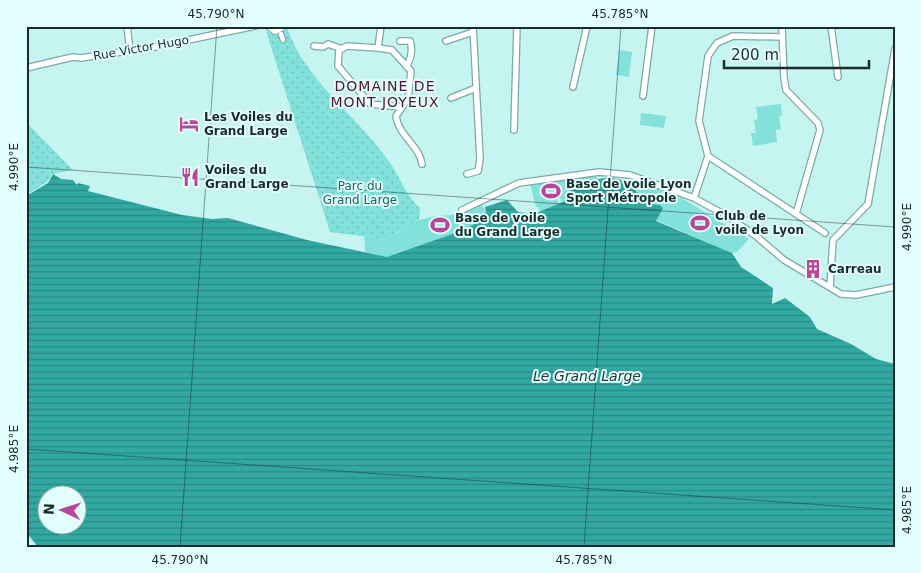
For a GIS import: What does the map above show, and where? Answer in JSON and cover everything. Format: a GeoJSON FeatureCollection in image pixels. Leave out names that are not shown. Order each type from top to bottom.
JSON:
{"type":"FeatureCollection","features":[{"type":"Feature","properties":{"kind":"street"},"geometry":{"type":"LineString","coordinates":[[127,26],[130,51]]}},
{"type":"Feature","properties":{"kind":"street","name":"Rue Victor Hugo"},"geometry":{"type":"LineString","coordinates":[[26,68],[73,57],[81,58],[130,51],[255,26]]}},
{"type":"Feature","properties":{"kind":"street"},"geometry":{"type":"LineString","coordinates":[[270,26],[282,33]]}},
{"type":"Feature","properties":{"kind":"street"},"geometry":{"type":"LineString","coordinates":[[378,48],[381,26]]}},
{"type":"Feature","properties":{"kind":"street"},"geometry":{"type":"LineString","coordinates":[[514,130],[517,26]]}},
{"type":"Feature","properties":{"kind":"street"},"geometry":{"type":"LineString","coordinates":[[573,87],[587,26]]}},
{"type":"Feature","properties":{"kind":"street"},"geometry":{"type":"LineString","coordinates":[[643,96],[652,26]]}},
{"type":"Feature","properties":{"kind":"street"},"geometry":{"type":"LineString","coordinates":[[782,26],[786,90],[818,123],[820,130],[796,214]]}},
{"type":"Feature","properties":{"kind":"street"},"geometry":{"type":"LineString","coordinates":[[831,26],[838,77]]}},
{"type":"Feature","properties":{"kind":"street"},"geometry":{"type":"LineString","coordinates":[[446,41],[473,29],[480,159],[478,170],[467,174]]}},
{"type":"Feature","properties":{"kind":"street"},"geometry":{"type":"LineString","coordinates":[[694,198],[708,156],[699,121],[708,56],[717,43],[733,36],[782,37]]}},
{"type":"Feature","properties":{"kind":"street"},"geometry":{"type":"LineString","coordinates":[[400,41],[410,41],[412,44],[410,62],[406,66]]}},
{"type":"Feature","properties":{"kind":"street"},"geometry":{"type":"LineString","coordinates":[[314,46],[323,47],[328,44],[342,49]]}},
{"type":"Feature","properties":{"kind":"street"},"geometry":{"type":"LineString","coordinates":[[400,107],[370,104],[338,66],[340,50],[347,46],[392,50],[411,71],[408,99],[400,107],[396,116],[397,125],[420,156],[422,164]]}},
{"type":"Feature","properties":{"kind":"street"},"geometry":{"type":"LineString","coordinates":[[830,287],[833,240],[868,204],[895,51]]}},
{"type":"Feature","properties":{"kind":"street"},"geometry":{"type":"LineString","coordinates":[[451,98],[476,88]]}},
{"type":"Feature","properties":{"kind":"street"},"geometry":{"type":"LineString","coordinates":[[708,156],[825,234]]}},
{"type":"Feature","properties":{"kind":"street"},"geometry":{"type":"LineString","coordinates":[[462,210],[519,183],[599,172],[630,175],[694,198],[743,226],[784,260],[842,294],[856,295],[895,287]]}},
{"type":"Feature","properties":{"kind":"green space","name":"Parc du Grand Large"},"geometry":{"type":"Polygon","coordinates":[[[287,27],[294,45],[305,63],[376,144],[392,166],[410,197],[420,208],[419,220],[385,239],[330,232],[266,31],[278,33],[287,27]]]}},
{"type":"Feature","properties":{"kind":"green space"},"geometry":{"type":"Polygon","coordinates":[[[619,50],[632,52],[629,77],[616,75],[619,50]]]}},
{"type":"Feature","properties":{"kind":"green space"},"geometry":{"type":"Polygon","coordinates":[[[781,104],[782,116],[779,117],[781,129],[776,130],[777,142],[753,146],[751,133],[756,133],[754,120],[758,119],[756,107],[781,104]]]}},
{"type":"Feature","properties":{"kind":"green space"},"geometry":{"type":"Polygon","coordinates":[[[641,113],[666,116],[664,128],[640,125],[641,113]]]}},
{"type":"Feature","properties":{"kind":"green space"},"geometry":{"type":"Polygon","coordinates":[[[26,122],[73,170],[52,174],[47,182],[26,195],[26,122]]]}},
{"type":"Feature","properties":{"kind":"green space","name":"Base de voile Lyon Sport Métropole"},"geometry":{"type":"Polygon","coordinates":[[[596,174],[597,179],[571,187],[570,195],[566,195],[565,201],[562,202],[560,198],[557,199],[559,203],[540,213],[538,207],[536,207],[530,184],[596,174]]]}},
{"type":"Feature","properties":{"kind":"green space","name":"Club de voile de Lyon"},"geometry":{"type":"Polygon","coordinates":[[[641,180],[685,200],[749,239],[737,252],[732,253],[656,220],[663,208],[650,203],[637,192],[641,180]]]}},
{"type":"Feature","properties":{"kind":"green space","name":"Base de voile du Grand Large"},"geometry":{"type":"Polygon","coordinates":[[[479,202],[486,211],[484,219],[461,231],[387,257],[365,252],[364,236],[385,239],[419,220],[451,215],[479,202]]]}},
{"type":"Feature","properties":{"kind":"water","name":"Le Grand Large"},"geometry":{"type":"Polygon","coordinates":[[[53,174],[61,179],[73,180],[77,185],[78,183],[90,186],[88,191],[182,215],[212,219],[228,218],[307,240],[387,257],[461,231],[484,219],[485,207],[507,200],[518,212],[534,214],[565,201],[566,195],[570,195],[571,187],[606,178],[624,181],[649,202],[660,205],[663,208],[656,221],[732,253],[741,267],[773,288],[772,304],[785,298],[810,317],[817,329],[851,344],[876,359],[895,364],[895,547],[38,547],[26,532],[26,196],[48,183],[53,174]]]}},
{"type":"Feature","properties":{"kind":"place","name":"Les Voiles du Grand Large"},"geometry":{"type":"Point","coordinates":[189,124]}},
{"type":"Feature","properties":{"kind":"place","name":"Voiles du Grand Large"},"geometry":{"type":"Point","coordinates":[190,177]}},
{"type":"Feature","properties":{"kind":"place","name":"Base de voile Lyon Sport Métropole"},"geometry":{"type":"Point","coordinates":[551,191]}},
{"type":"Feature","properties":{"kind":"place","name":"Club de voile de Lyon"},"geometry":{"type":"Point","coordinates":[700,223]}},
{"type":"Feature","properties":{"kind":"place","name":"Base de voile du Grand Large"},"geometry":{"type":"Point","coordinates":[440,225]}},
{"type":"Feature","properties":{"kind":"place","name":"Carreau"},"geometry":{"type":"Point","coordinates":[813,269]}},
{"type":"Feature","properties":{"kind":"district","name":"DOMAINE DE MONT JOYEUX"},"geometry":{"type":"Point","coordinates":[385,94]}}]}
